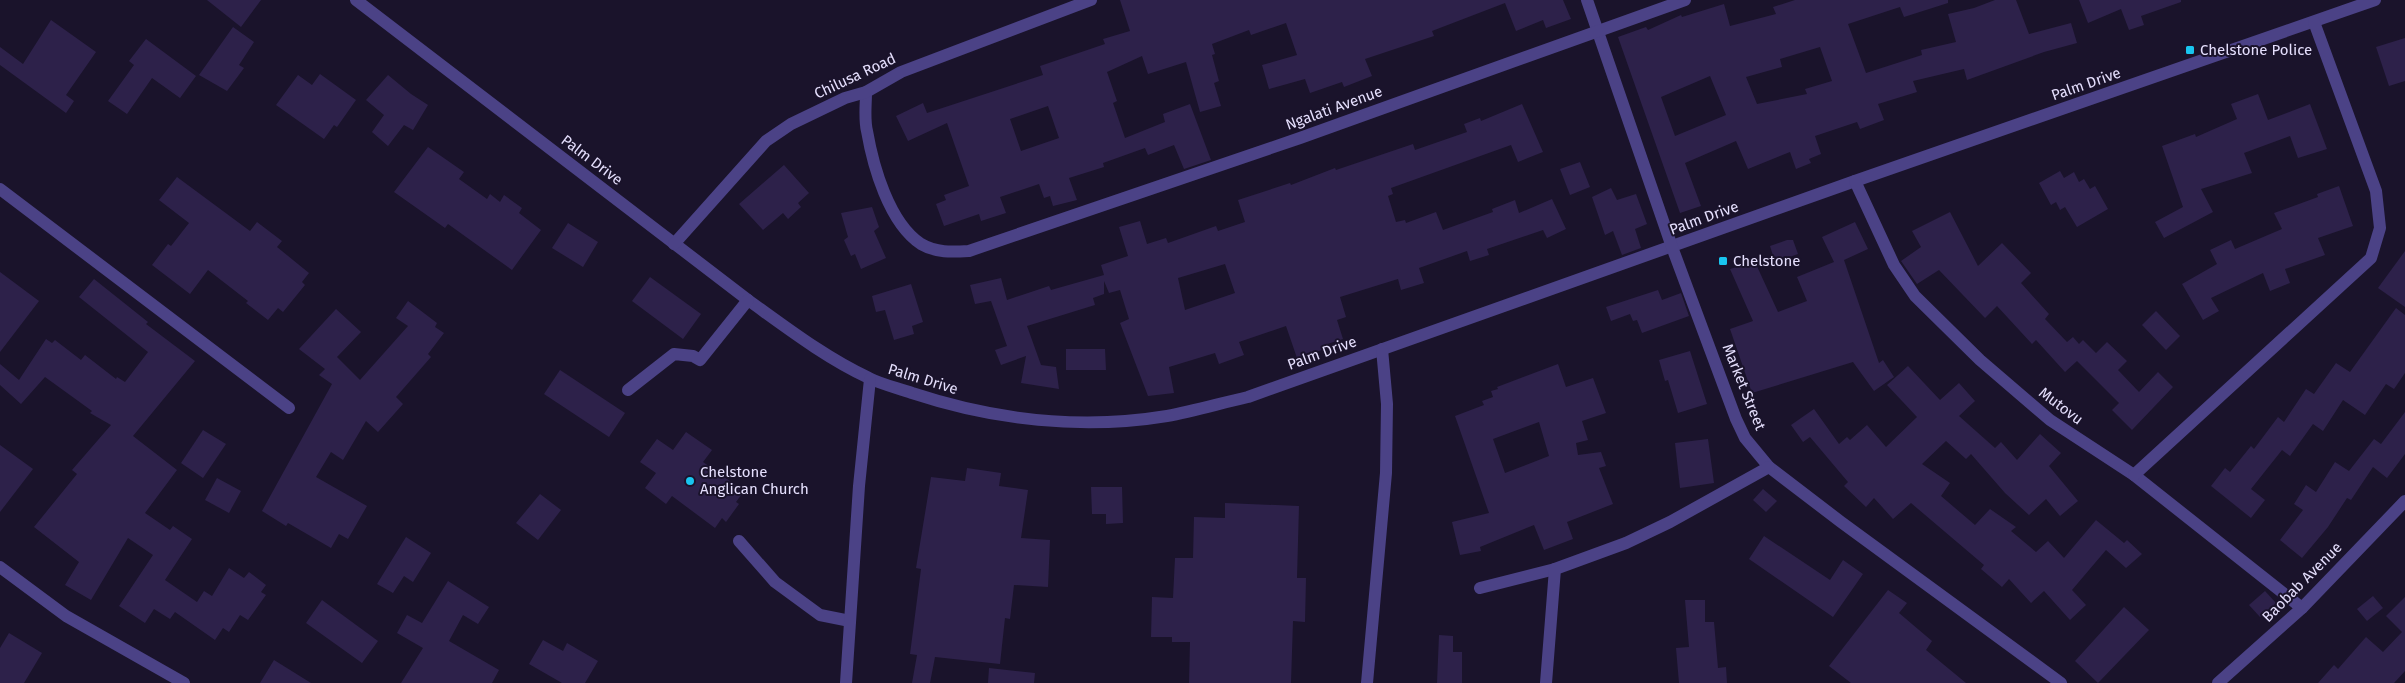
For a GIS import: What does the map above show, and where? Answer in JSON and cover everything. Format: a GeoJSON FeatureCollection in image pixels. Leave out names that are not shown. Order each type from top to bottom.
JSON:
{"type":"FeatureCollection","features":[{"type":"Feature","properties":{"kind":"street","name":"Palm Drive"},"geometry":{"type":"LineString","coordinates":[[356,0],[748,300],[796,335],[870,379],[969,410],[1024,419],[1094,422],[1166,416],[1248,397],[1855,181],[2374,0]]}},
{"type":"Feature","properties":{"kind":"street","name":"Chilusa Road"},"geometry":{"type":"LineString","coordinates":[[674,244],[766,141],[791,124],[845,98],[866,92],[901,72],[1091,0]]}},
{"type":"Feature","properties":{"kind":"street","name":"Market Street"},"geometry":{"type":"LineString","coordinates":[[1587,0],[1672,247],[1736,419],[1745,438],[1769,467],[2061,683]]}},
{"type":"Feature","properties":{"kind":"street","name":"Ngalati Avenue"},"geometry":{"type":"LineString","coordinates":[[866,92],[866,130],[884,194],[902,226],[921,244],[945,253],[969,251],[1300,138],[1685,0]]}},
{"type":"Feature","properties":{"kind":"street"},"geometry":{"type":"LineString","coordinates":[[2134,475],[2371,258],[2380,228],[2376,191],[2314,22]]}},
{"type":"Feature","properties":{"kind":"street","name":"Mutovu"},"geometry":{"type":"LineString","coordinates":[[1855,181],[1883,244],[1915,296],[1980,360],[2050,420],[2134,475],[2302,608]]}},
{"type":"Feature","properties":{"kind":"street"},"geometry":{"type":"LineString","coordinates":[[0,189],[289,408]]}},
{"type":"Feature","properties":{"kind":"street"},"geometry":{"type":"LineString","coordinates":[[628,390],[674,354],[693,356],[700,360],[748,300]]}},
{"type":"Feature","properties":{"kind":"street"},"geometry":{"type":"LineString","coordinates":[[1367,683],[1386,473],[1387,404],[1382,350]]}},
{"type":"Feature","properties":{"kind":"street"},"geometry":{"type":"LineString","coordinates":[[846,683],[859,486],[870,379]]}},
{"type":"Feature","properties":{"kind":"street"},"geometry":{"type":"LineString","coordinates":[[1480,588],[1555,569],[1626,543],[1670,522],[1769,467]]}},
{"type":"Feature","properties":{"kind":"street","name":"Baobab Avenue"},"geometry":{"type":"LineString","coordinates":[[2218,683],[2302,608],[2405,501]]}},
{"type":"Feature","properties":{"kind":"street"},"geometry":{"type":"LineString","coordinates":[[740,541],[775,582],[820,615],[850,621]]}},
{"type":"Feature","properties":{"kind":"street"},"geometry":{"type":"LineString","coordinates":[[0,567],[66,616],[184,683]]}},
{"type":"Feature","properties":{"kind":"street"},"geometry":{"type":"LineString","coordinates":[[1546,683],[1555,569]]}},
{"type":"Feature","properties":{"kind":"building"},"geometry":{"type":"Polygon","coordinates":[[[207,0],[261,0],[241,27],[207,0]]]}},
{"type":"Feature","properties":{"kind":"building"},"geometry":{"type":"Polygon","coordinates":[[[1120,0],[1563,0],[1571,19],[1546,28],[1543,20],[1516,31],[1505,3],[1432,31],[1434,36],[1365,59],[1372,76],[1344,87],[1342,82],[1310,93],[1305,79],[1269,89],[1262,65],[1297,55],[1286,23],[1251,35],[1249,30],[1212,44],[1215,54],[1212,55],[1219,81],[1214,83],[1221,106],[1200,112],[1186,62],[1148,74],[1142,56],[1107,72],[1117,101],[1113,103],[1125,138],[1165,122],[1163,114],[1190,104],[1211,160],[1184,169],[1174,145],[1148,155],[1145,148],[1103,163],[1104,167],[1069,178],[1077,200],[1053,206],[1050,196],[1044,198],[1039,184],[1000,197],[1006,213],[981,221],[979,214],[944,226],[936,204],[946,200],[944,195],[969,186],[947,123],[908,141],[896,116],[923,103],[927,113],[1043,75],[1040,66],[1105,44],[1103,39],[1130,31],[1120,0]],[[1048,106],[1010,119],[1021,151],[1059,138],[1048,106]]]}},
{"type":"Feature","properties":{"kind":"building"},"geometry":{"type":"Polygon","coordinates":[[[1795,0],[1948,0],[1948,3],[1904,17],[1900,7],[1848,24],[1866,73],[1922,55],[1921,50],[1956,42],[1948,14],[1974,8],[1995,0],[2016,0],[2029,34],[2071,23],[2077,43],[2044,52],[1967,80],[1964,69],[1913,81],[1917,92],[1878,104],[1884,120],[1860,129],[1857,122],[1815,136],[1821,154],[1809,159],[1811,163],[1796,169],[1790,152],[1748,169],[1736,141],[1685,163],[1701,206],[1680,213],[1618,37],[1646,27],[1648,30],[1681,15],[1682,17],[1724,4],[1730,26],[1776,14],[1773,7],[1795,0]],[[1820,47],[1780,59],[1782,67],[1746,77],[1757,104],[1807,94],[1805,89],[1832,81],[1820,47]],[[1710,76],[1661,97],[1675,136],[1726,115],[1710,76]]]}},
{"type":"Feature","properties":{"kind":"building"},"geometry":{"type":"Polygon","coordinates":[[[2079,0],[2181,0],[2181,2],[2141,16],[2144,25],[2129,30],[2121,9],[2088,23],[2079,0]]]}},
{"type":"Feature","properties":{"kind":"building"},"geometry":{"type":"Polygon","coordinates":[[[51,20],[96,52],[66,95],[74,101],[66,113],[0,65],[0,47],[23,64],[51,20]]]}},
{"type":"Feature","properties":{"kind":"building"},"geometry":{"type":"Polygon","coordinates":[[[233,27],[254,42],[239,65],[244,68],[227,91],[199,75],[233,27]]]}},
{"type":"Feature","properties":{"kind":"building"},"geometry":{"type":"Polygon","coordinates":[[[2405,38],[2405,81],[2389,86],[2376,47],[2405,38]]]}},
{"type":"Feature","properties":{"kind":"building"},"geometry":{"type":"Polygon","coordinates":[[[146,39],[196,76],[180,98],[152,78],[127,114],[108,101],[134,65],[129,61],[146,39]]]}},
{"type":"Feature","properties":{"kind":"building"},"geometry":{"type":"Polygon","coordinates":[[[320,74],[356,100],[337,127],[334,125],[324,139],[276,105],[298,75],[312,85],[320,74]]]}},
{"type":"Feature","properties":{"kind":"building"},"geometry":{"type":"Polygon","coordinates":[[[388,75],[428,105],[413,130],[404,125],[388,146],[372,132],[384,115],[366,100],[388,75]]]}},
{"type":"Feature","properties":{"kind":"building"},"geometry":{"type":"Polygon","coordinates":[[[2258,94],[2268,120],[2310,104],[2327,149],[2298,158],[2290,136],[2244,153],[2252,173],[2201,189],[2213,212],[2164,238],[2155,222],[2183,207],[2162,146],[2195,134],[2196,137],[2237,119],[2231,104],[2258,94]]]}},
{"type":"Feature","properties":{"kind":"building"},"geometry":{"type":"Polygon","coordinates":[[[1522,104],[1543,152],[1518,162],[1511,145],[1391,188],[1393,194],[1388,196],[1396,222],[1405,220],[1406,223],[1436,212],[1443,230],[1493,212],[1492,209],[1515,200],[1519,213],[1552,199],[1566,229],[1547,238],[1543,230],[1487,249],[1489,255],[1470,261],[1467,251],[1419,268],[1424,283],[1401,290],[1398,279],[1340,297],[1346,317],[1337,320],[1343,339],[1324,345],[1325,349],[1297,358],[1286,326],[1239,342],[1244,355],[1219,364],[1215,353],[1169,367],[1174,393],[1148,396],[1120,323],[1129,319],[1120,290],[1109,293],[1104,281],[1104,294],[1093,298],[1095,305],[1027,326],[1041,365],[1056,367],[1059,389],[1021,383],[1026,356],[1001,365],[995,350],[1007,346],[991,301],[975,304],[970,285],[1001,278],[1007,300],[1049,286],[1051,290],[1104,275],[1101,265],[1128,256],[1119,227],[1140,221],[1147,244],[1166,238],[1168,243],[1216,226],[1218,231],[1245,222],[1238,200],[1290,183],[1291,185],[1335,168],[1336,170],[1413,144],[1415,150],[1467,132],[1464,124],[1480,118],[1481,121],[1522,104]],[[1225,264],[1178,278],[1185,310],[1235,293],[1225,264]]]}},
{"type":"Feature","properties":{"kind":"building"},"geometry":{"type":"Polygon","coordinates":[[[428,147],[464,172],[459,179],[487,199],[490,194],[500,202],[504,195],[522,208],[519,213],[541,230],[512,270],[448,224],[445,228],[394,192],[428,147]]]}},
{"type":"Feature","properties":{"kind":"building"},"geometry":{"type":"Polygon","coordinates":[[[1580,162],[1590,187],[1570,195],[1560,169],[1580,162]]]}},
{"type":"Feature","properties":{"kind":"building"},"geometry":{"type":"Polygon","coordinates":[[[784,165],[809,193],[798,203],[801,207],[788,219],[783,213],[763,230],[739,204],[784,165]]]}},
{"type":"Feature","properties":{"kind":"building"},"geometry":{"type":"Polygon","coordinates":[[[2060,171],[2064,178],[2074,172],[2079,182],[2084,179],[2090,189],[2095,186],[2108,209],[2077,227],[2065,207],[2060,210],[2056,202],[2051,205],[2039,183],[2060,171]]]}},
{"type":"Feature","properties":{"kind":"building"},"geometry":{"type":"Polygon","coordinates":[[[177,177],[250,231],[257,222],[282,241],[277,247],[309,273],[302,282],[305,285],[283,312],[278,308],[268,320],[246,303],[248,301],[208,270],[190,294],[152,265],[168,244],[171,246],[189,223],[159,200],[177,177]]]}},
{"type":"Feature","properties":{"kind":"building"},"geometry":{"type":"Polygon","coordinates":[[[2339,186],[2353,226],[2318,238],[2325,255],[2285,269],[2290,283],[2270,291],[2263,273],[2211,298],[2219,311],[2203,320],[2182,284],[2217,264],[2210,250],[2231,240],[2235,249],[2282,229],[2274,213],[2318,197],[2317,194],[2339,186]]]}},
{"type":"Feature","properties":{"kind":"building"},"geometry":{"type":"Polygon","coordinates":[[[1611,188],[1617,200],[1636,194],[1647,224],[1635,229],[1641,248],[1622,255],[1613,231],[1605,235],[1592,197],[1611,188]]]}},
{"type":"Feature","properties":{"kind":"building"},"geometry":{"type":"Polygon","coordinates":[[[872,207],[879,227],[874,231],[886,258],[861,269],[855,254],[851,256],[844,240],[848,237],[841,213],[872,207]]]}},
{"type":"Feature","properties":{"kind":"building"},"geometry":{"type":"Polygon","coordinates":[[[1950,212],[1978,266],[2002,243],[2031,273],[2021,283],[2049,314],[2045,319],[2067,342],[2073,337],[2079,344],[2083,340],[2096,353],[2107,342],[2127,361],[2118,370],[2139,392],[2158,372],[2173,387],[2132,430],[2112,410],[2119,403],[2077,361],[2065,372],[2036,340],[2032,344],[1997,306],[1985,318],[1939,270],[1917,284],[1901,261],[1921,247],[1912,231],[1950,212]]]}},
{"type":"Feature","properties":{"kind":"building"},"geometry":{"type":"Polygon","coordinates":[[[1855,222],[1868,249],[1844,260],[1879,363],[1883,360],[1894,377],[1874,391],[1853,362],[1752,393],[1730,329],[1753,321],[1730,269],[1755,262],[1778,312],[1807,301],[1797,277],[1834,262],[1822,237],[1855,222]]]}},
{"type":"Feature","properties":{"kind":"building"},"geometry":{"type":"Polygon","coordinates":[[[568,223],[598,242],[583,267],[552,248],[568,223]]]}},
{"type":"Feature","properties":{"kind":"building"},"geometry":{"type":"Polygon","coordinates":[[[1787,240],[1793,240],[1798,254],[1775,262],[1770,246],[1787,240]]]}},
{"type":"Feature","properties":{"kind":"building"},"geometry":{"type":"Polygon","coordinates":[[[2405,251],[2405,307],[2378,288],[2405,251]]]}},
{"type":"Feature","properties":{"kind":"building"},"geometry":{"type":"Polygon","coordinates":[[[0,272],[39,301],[0,352],[0,272]]]}},
{"type":"Feature","properties":{"kind":"building"},"geometry":{"type":"Polygon","coordinates":[[[650,277],[701,314],[683,339],[632,301],[650,277]]]}},
{"type":"Feature","properties":{"kind":"building"},"geometry":{"type":"Polygon","coordinates":[[[94,279],[148,322],[146,324],[195,361],[133,436],[177,470],[145,513],[170,530],[173,526],[192,539],[165,580],[197,602],[204,591],[212,596],[229,568],[244,578],[249,572],[266,585],[261,592],[266,595],[248,620],[240,615],[229,632],[223,628],[215,640],[175,612],[170,619],[154,609],[145,623],[119,606],[153,555],[128,538],[91,600],[65,585],[79,562],[34,527],[77,474],[72,470],[111,425],[90,413],[92,411],[45,377],[21,404],[0,385],[0,364],[19,380],[46,339],[52,343],[55,340],[81,360],[85,355],[116,379],[117,377],[125,382],[148,352],[79,297],[94,279]]]}},
{"type":"Feature","properties":{"kind":"building"},"geometry":{"type":"Polygon","coordinates":[[[911,284],[923,322],[912,326],[914,334],[894,340],[885,310],[876,312],[872,296],[911,284]]]}},
{"type":"Feature","properties":{"kind":"building"},"geometry":{"type":"Polygon","coordinates":[[[1658,290],[1662,300],[1681,293],[1689,316],[1642,333],[1637,320],[1633,321],[1630,314],[1611,321],[1606,307],[1658,290]]]}},
{"type":"Feature","properties":{"kind":"building"},"geometry":{"type":"Polygon","coordinates":[[[408,301],[437,323],[435,327],[444,333],[428,354],[431,357],[396,397],[403,404],[378,432],[366,421],[343,460],[331,452],[316,477],[367,506],[348,539],[339,534],[331,548],[288,523],[286,526],[262,511],[332,384],[319,375],[325,369],[299,349],[336,309],[361,332],[337,357],[360,380],[408,326],[396,318],[408,301]]]}},
{"type":"Feature","properties":{"kind":"building"},"geometry":{"type":"Polygon","coordinates":[[[2396,308],[2405,315],[2405,373],[2394,389],[2386,384],[2365,415],[2343,400],[2323,431],[2313,424],[2290,456],[2282,450],[2251,489],[2265,500],[2251,518],[2211,486],[2225,468],[2230,472],[2251,446],[2254,449],[2278,417],[2284,422],[2306,389],[2314,394],[2336,363],[2350,372],[2396,308]]]}},
{"type":"Feature","properties":{"kind":"building"},"geometry":{"type":"Polygon","coordinates":[[[2156,311],[2180,336],[2166,350],[2142,325],[2156,311]]]}},
{"type":"Feature","properties":{"kind":"building"},"geometry":{"type":"Polygon","coordinates":[[[1066,349],[1105,349],[1106,370],[1066,370],[1066,349]]]}},
{"type":"Feature","properties":{"kind":"building"},"geometry":{"type":"Polygon","coordinates":[[[1690,351],[1707,404],[1678,413],[1668,380],[1665,381],[1659,360],[1690,351]]]}},
{"type":"Feature","properties":{"kind":"building"},"geometry":{"type":"Polygon","coordinates":[[[1558,364],[1566,387],[1593,378],[1606,413],[1582,421],[1588,440],[1576,443],[1578,455],[1601,452],[1606,466],[1599,468],[1613,504],[1567,522],[1573,539],[1544,550],[1534,525],[1480,547],[1481,551],[1460,555],[1452,522],[1489,513],[1455,416],[1484,405],[1482,401],[1493,397],[1491,391],[1498,389],[1497,387],[1558,364]],[[1539,422],[1493,439],[1505,473],[1549,456],[1539,422]]]}},
{"type":"Feature","properties":{"kind":"building"},"geometry":{"type":"Polygon","coordinates":[[[1908,366],[1940,400],[1959,383],[1975,401],[1959,416],[1995,448],[2001,442],[2017,460],[2040,434],[2061,453],[2049,466],[2078,501],[2060,516],[2046,499],[2029,515],[2005,493],[1971,454],[1966,459],[1946,441],[1922,464],[1950,483],[1941,496],[1975,525],[1990,509],[2016,527],[2011,531],[2036,552],[2048,541],[2064,558],[2096,520],[2124,543],[2127,540],[2142,554],[2126,568],[2106,550],[2072,590],[2086,605],[2070,620],[2044,591],[2031,603],[2009,579],[2002,587],[1981,569],[1984,565],[1911,503],[1893,519],[1874,498],[1866,507],[1844,486],[1848,482],[1810,437],[1803,442],[1791,425],[1814,409],[1839,444],[1847,437],[1850,440],[1867,425],[1886,447],[1917,417],[1887,385],[1908,366]]]}},
{"type":"Feature","properties":{"kind":"building"},"geometry":{"type":"Polygon","coordinates":[[[560,370],[625,413],[609,437],[544,394],[560,370]]]}},
{"type":"Feature","properties":{"kind":"building"},"geometry":{"type":"Polygon","coordinates":[[[2405,412],[2405,454],[2387,478],[2373,467],[2351,500],[2347,498],[2328,527],[2302,558],[2280,540],[2303,510],[2294,504],[2306,485],[2316,492],[2335,462],[2349,471],[2374,439],[2381,444],[2405,412]]]}},
{"type":"Feature","properties":{"kind":"building"},"geometry":{"type":"Polygon","coordinates":[[[203,430],[226,444],[203,478],[181,463],[203,430]]]}},
{"type":"Feature","properties":{"kind":"building","name":"Chelstone Anglican Church"},"geometry":{"type":"Polygon","coordinates":[[[686,432],[712,450],[703,462],[744,491],[736,502],[739,504],[726,522],[722,518],[715,528],[672,496],[666,504],[645,488],[656,473],[640,462],[657,439],[673,450],[686,432]]]}},
{"type":"Feature","properties":{"kind":"building"},"geometry":{"type":"Polygon","coordinates":[[[1708,439],[1714,483],[1680,488],[1675,443],[1708,439]]]}},
{"type":"Feature","properties":{"kind":"building"},"geometry":{"type":"Polygon","coordinates":[[[0,445],[33,469],[0,512],[0,445]]]}},
{"type":"Feature","properties":{"kind":"building"},"geometry":{"type":"Polygon","coordinates":[[[967,468],[1001,473],[999,486],[1028,490],[1021,538],[1050,540],[1048,587],[1014,585],[1010,619],[1005,618],[1000,664],[935,657],[930,683],[912,683],[917,655],[910,654],[921,569],[916,568],[931,477],[965,481],[967,468]]]}},
{"type":"Feature","properties":{"kind":"building"},"geometry":{"type":"Polygon","coordinates":[[[217,478],[241,491],[229,513],[205,500],[217,478]]]}},
{"type":"Feature","properties":{"kind":"building"},"geometry":{"type":"Polygon","coordinates":[[[1091,487],[1122,487],[1123,523],[1106,524],[1106,514],[1092,514],[1091,487]]]}},
{"type":"Feature","properties":{"kind":"building"},"geometry":{"type":"Polygon","coordinates":[[[1763,489],[1777,501],[1766,512],[1753,500],[1763,489]]]}},
{"type":"Feature","properties":{"kind":"building"},"geometry":{"type":"Polygon","coordinates":[[[540,494],[561,510],[538,540],[516,523],[540,494]]]}},
{"type":"Feature","properties":{"kind":"building"},"geometry":{"type":"Polygon","coordinates":[[[1225,503],[1299,506],[1297,578],[1306,578],[1305,622],[1293,621],[1291,683],[1189,683],[1190,642],[1172,642],[1172,637],[1151,637],[1152,597],[1173,598],[1175,558],[1193,558],[1194,517],[1225,518],[1225,503]]]}},
{"type":"Feature","properties":{"kind":"building"},"geometry":{"type":"Polygon","coordinates":[[[1764,536],[1830,580],[1843,560],[1863,574],[1833,617],[1749,559],[1764,536]]]}},
{"type":"Feature","properties":{"kind":"building"},"geometry":{"type":"Polygon","coordinates":[[[406,537],[431,553],[413,582],[404,576],[393,593],[377,584],[406,537]]]}},
{"type":"Feature","properties":{"kind":"building"},"geometry":{"type":"Polygon","coordinates":[[[448,581],[489,607],[478,624],[463,615],[449,641],[499,670],[492,683],[401,683],[423,648],[397,633],[407,615],[422,623],[448,581]]]}},
{"type":"Feature","properties":{"kind":"building"},"geometry":{"type":"Polygon","coordinates":[[[1888,590],[1907,603],[1899,613],[1932,641],[1926,650],[1966,683],[1851,683],[1829,666],[1888,590]]]}},
{"type":"Feature","properties":{"kind":"building"},"geometry":{"type":"Polygon","coordinates":[[[2265,591],[2276,603],[2260,617],[2249,605],[2265,591]]]}},
{"type":"Feature","properties":{"kind":"building"},"geometry":{"type":"Polygon","coordinates":[[[2373,596],[2383,608],[2367,621],[2357,609],[2373,596]]]}},
{"type":"Feature","properties":{"kind":"building"},"geometry":{"type":"Polygon","coordinates":[[[2405,597],[2405,671],[2394,683],[2318,683],[2334,665],[2338,669],[2366,637],[2383,652],[2402,632],[2386,616],[2405,597]]]}},
{"type":"Feature","properties":{"kind":"building"},"geometry":{"type":"Polygon","coordinates":[[[322,600],[378,641],[362,663],[306,623],[322,600]]]}},
{"type":"Feature","properties":{"kind":"building"},"geometry":{"type":"Polygon","coordinates":[[[1685,600],[1705,600],[1705,622],[1714,622],[1718,668],[1726,667],[1727,683],[1679,683],[1676,648],[1689,647],[1685,600]]]}},
{"type":"Feature","properties":{"kind":"building"},"geometry":{"type":"Polygon","coordinates":[[[2124,607],[2149,630],[2098,683],[2075,661],[2124,607]]]}},
{"type":"Feature","properties":{"kind":"building"},"geometry":{"type":"Polygon","coordinates":[[[9,633],[42,653],[24,683],[0,683],[0,648],[9,633]]]}},
{"type":"Feature","properties":{"kind":"building"},"geometry":{"type":"Polygon","coordinates":[[[1439,635],[1453,636],[1453,652],[1462,652],[1462,683],[1437,683],[1439,635]]]}},
{"type":"Feature","properties":{"kind":"building"},"geometry":{"type":"Polygon","coordinates":[[[543,640],[563,651],[567,643],[598,661],[585,683],[562,683],[529,664],[543,640]]]}},
{"type":"Feature","properties":{"kind":"building"},"geometry":{"type":"Polygon","coordinates":[[[274,660],[311,683],[260,683],[274,660]]]}},
{"type":"Feature","properties":{"kind":"building"},"geometry":{"type":"Polygon","coordinates":[[[989,668],[1035,673],[1034,683],[988,683],[989,668]]]}},
{"type":"Feature","properties":{"kind":"place","name":"Chelstone Police"},"geometry":{"type":"Point","coordinates":[2190,50]}},
{"type":"Feature","properties":{"kind":"place","name":"Chelstone"},"geometry":{"type":"Point","coordinates":[1723,261]}},
{"type":"Feature","properties":{"kind":"place","name":"Chelstone Anglican Church"},"geometry":{"type":"Point","coordinates":[690,481]}}]}
